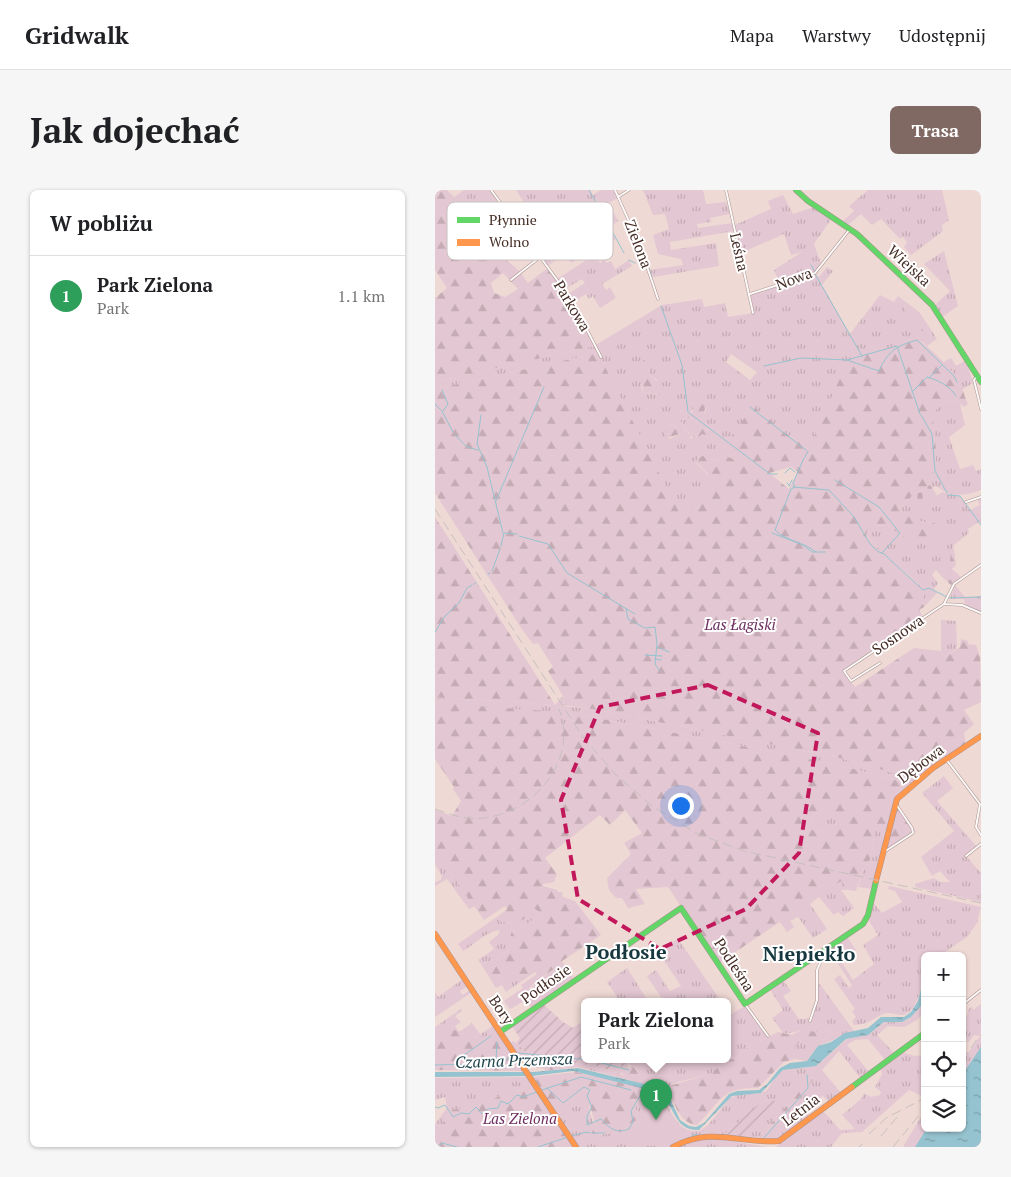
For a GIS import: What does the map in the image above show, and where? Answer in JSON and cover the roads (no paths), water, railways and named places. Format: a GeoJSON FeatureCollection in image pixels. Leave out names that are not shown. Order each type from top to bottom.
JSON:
{"type":"FeatureCollection","features":[{"type":"Feature","properties":{"kind":"street","name":"Parkowa"},"geometry":{"type":"LineString","coordinates":[[491,190],[500,202]]}},
{"type":"Feature","properties":{"kind":"street","name":"Zielona"},"geometry":{"type":"LineString","coordinates":[[615,190],[641,246],[658,299]]}},
{"type":"Feature","properties":{"kind":"street"},"geometry":{"type":"LineString","coordinates":[[618,197],[629,190]]}},
{"type":"Feature","properties":{"kind":"street","name":"Leśna"},"geometry":{"type":"LineString","coordinates":[[726,190],[753,313]]}},
{"type":"Feature","properties":{"kind":"street","name":"Wiejska"},"geometry":{"type":"LineString","coordinates":[[796,190],[811,204],[850,229],[932,304],[978,380]]}},
{"type":"Feature","properties":{"kind":"street","name":"Nowa"},"geometry":{"type":"LineString","coordinates":[[749,294],[815,273],[850,229]]}},
{"type":"Feature","properties":{"kind":"street"},"geometry":{"type":"LineString","coordinates":[[511,280],[536,260]]}},
{"type":"Feature","properties":{"kind":"street","name":"Parkowa"},"geometry":{"type":"LineString","coordinates":[[542,260],[571,299],[601,357]]}},
{"type":"Feature","properties":{"kind":"street"},"geometry":{"type":"LineString","coordinates":[[978,380],[981,409]]}},
{"type":"Feature","properties":{"kind":"street"},"geometry":{"type":"LineString","coordinates":[[966,502],[981,497]]}},
{"type":"Feature","properties":{"kind":"street","name":"Sosnowa"},"geometry":{"type":"LineString","coordinates":[[879,663],[851,681],[844,671],[944,604],[954,584],[981,565]]}},
{"type":"Feature","properties":{"kind":"street"},"geometry":{"type":"LineString","coordinates":[[944,604],[962,605],[981,613]]}},
{"type":"Feature","properties":{"kind":"street","name":"Dębowa"},"geometry":{"type":"LineString","coordinates":[[827,949],[863,924],[873,895],[895,802],[903,792],[946,758],[968,746],[981,736]]}},
{"type":"Feature","properties":{"kind":"street"},"geometry":{"type":"LineString","coordinates":[[946,758],[981,804],[977,828],[981,835]]}},
{"type":"Feature","properties":{"kind":"street"},"geometry":{"type":"LineString","coordinates":[[882,853],[913,833],[912,828],[895,802]]}},
{"type":"Feature","properties":{"kind":"street"},"geometry":{"type":"LineString","coordinates":[[966,856],[981,844]]}},
{"type":"Feature","properties":{"kind":"street","name":"Podleśna"},"geometry":{"type":"LineString","coordinates":[[681,908],[768,1036]]}},
{"type":"Feature","properties":{"kind":"street","name":"Podłosie"},"geometry":{"type":"LineString","coordinates":[[500,1032],[681,908]]}},
{"type":"Feature","properties":{"kind":"street","name":"Bory"},"geometry":{"type":"LineString","coordinates":[[435,934],[576,1147]]}},
{"type":"Feature","properties":{"kind":"street"},"geometry":{"type":"LineString","coordinates":[[745,1004],[827,949]]}},
{"type":"Feature","properties":{"kind":"street"},"geometry":{"type":"LineString","coordinates":[[810,1021],[816,1006],[817,970],[827,949]]}},
{"type":"Feature","properties":{"kind":"street"},"geometry":{"type":"LineString","coordinates":[[966,1002],[981,990]]}},
{"type":"Feature","properties":{"kind":"street","name":"Letnia"},"geometry":{"type":"LineString","coordinates":[[673,1147],[688,1139],[704,1136],[759,1145],[781,1140],[921,1036]]}},
{"type":"Feature","properties":{"kind":"water"},"geometry":{"type":"Polygon","coordinates":[[[921,989],[921,1006],[911,1017],[902,1022],[884,1022],[868,1035],[846,1039],[816,1066],[783,1070],[761,1093],[732,1096],[699,1130],[684,1126],[668,1103],[657,1092],[573,1071],[532,1076],[435,1077],[435,1072],[533,1072],[578,1068],[657,1087],[669,1096],[680,1120],[689,1126],[696,1127],[704,1123],[729,1094],[737,1091],[759,1090],[767,1084],[780,1068],[790,1063],[807,1061],[818,1046],[831,1042],[845,1033],[868,1028],[881,1017],[904,1017],[911,1012],[918,1001],[921,989]]]}},
{"type":"Feature","properties":{"kind":"water"},"geometry":{"type":"Polygon","coordinates":[[[981,1047],[981,1147],[915,1147],[924,1132],[966,1132],[966,1069],[981,1047]]]}},
{"type":"Feature","properties":{"kind":"waterway"},"geometry":{"type":"LineString","coordinates":[[589,190],[596,202]]}},
{"type":"Feature","properties":{"kind":"waterway"},"geometry":{"type":"LineString","coordinates":[[613,233],[624,253]]}},
{"type":"Feature","properties":{"kind":"waterway"},"geometry":{"type":"LineString","coordinates":[[629,260],[635,263]]}},
{"type":"Feature","properties":{"kind":"waterway"},"geometry":{"type":"LineString","coordinates":[[811,265],[815,272]]}},
{"type":"Feature","properties":{"kind":"waterway"},"geometry":{"type":"LineString","coordinates":[[649,268],[652,277]]}},
{"type":"Feature","properties":{"kind":"waterway"},"geometry":{"type":"LineString","coordinates":[[815,274],[862,356]]}},
{"type":"Feature","properties":{"kind":"waterway"},"geometry":{"type":"LineString","coordinates":[[661,306],[682,365],[688,412]]}},
{"type":"Feature","properties":{"kind":"waterway"},"geometry":{"type":"LineString","coordinates":[[847,360],[879,371],[893,350],[917,340],[954,376],[957,382]]}},
{"type":"Feature","properties":{"kind":"waterway"},"geometry":{"type":"LineString","coordinates":[[764,366],[801,358],[847,360],[897,346],[920,414]]}},
{"type":"Feature","properties":{"kind":"waterway"},"geometry":{"type":"LineString","coordinates":[[929,378],[942,365]]}},
{"type":"Feature","properties":{"kind":"waterway"},"geometry":{"type":"LineString","coordinates":[[913,391],[927,377],[943,384],[956,396]]}},
{"type":"Feature","properties":{"kind":"waterway"},"geometry":{"type":"LineString","coordinates":[[496,501],[544,387]]}},
{"type":"Feature","properties":{"kind":"waterway"},"geometry":{"type":"LineString","coordinates":[[442,390],[448,404],[443,411]]}},
{"type":"Feature","properties":{"kind":"waterway"},"geometry":{"type":"LineString","coordinates":[[435,404],[442,411],[453,432]]}},
{"type":"Feature","properties":{"kind":"waterway"},"geometry":{"type":"LineString","coordinates":[[750,407],[806,450]]}},
{"type":"Feature","properties":{"kind":"waterway"},"geometry":{"type":"LineString","coordinates":[[689,413],[770,474],[777,474]]}},
{"type":"Feature","properties":{"kind":"waterway"},"geometry":{"type":"LineString","coordinates":[[481,415],[477,444],[487,467],[503,533]]}},
{"type":"Feature","properties":{"kind":"waterway"},"geometry":{"type":"LineString","coordinates":[[921,415],[932,434],[935,471],[947,493]]}},
{"type":"Feature","properties":{"kind":"waterway"},"geometry":{"type":"LineString","coordinates":[[455,435],[467,447],[478,450]]}},
{"type":"Feature","properties":{"kind":"waterway"},"geometry":{"type":"LineString","coordinates":[[805,457],[808,451]]}},
{"type":"Feature","properties":{"kind":"waterway"},"geometry":{"type":"LineString","coordinates":[[804,458],[793,483],[795,487],[791,489],[775,530],[784,537],[816,552]]}},
{"type":"Feature","properties":{"kind":"waterway"},"geometry":{"type":"LineString","coordinates":[[785,473],[790,468],[795,472]]}},
{"type":"Feature","properties":{"kind":"waterway"},"geometry":{"type":"LineString","coordinates":[[789,486],[792,480]]}},
{"type":"Feature","properties":{"kind":"waterway"},"geometry":{"type":"LineString","coordinates":[[835,480],[879,507],[900,533],[882,553]]}},
{"type":"Feature","properties":{"kind":"waterway"},"geometry":{"type":"LineString","coordinates":[[787,483],[790,486]]}},
{"type":"Feature","properties":{"kind":"waterway"},"geometry":{"type":"LineString","coordinates":[[793,487],[829,490],[854,517],[874,548],[884,554],[923,590],[929,588],[947,597]]}},
{"type":"Feature","properties":{"kind":"waterway"},"geometry":{"type":"LineString","coordinates":[[948,495],[960,496],[981,525]]}},
{"type":"Feature","properties":{"kind":"waterway"},"geometry":{"type":"LineString","coordinates":[[501,546],[504,533],[517,534]]}},
{"type":"Feature","properties":{"kind":"waterway"},"geometry":{"type":"LineString","coordinates":[[772,533],[803,545],[812,552],[825,552]]}},
{"type":"Feature","properties":{"kind":"waterway"},"geometry":{"type":"LineString","coordinates":[[519,536],[548,544],[567,573],[635,614]]}},
{"type":"Feature","properties":{"kind":"waterway"},"geometry":{"type":"LineString","coordinates":[[492,571],[500,549]]}},
{"type":"Feature","properties":{"kind":"waterway"},"geometry":{"type":"LineString","coordinates":[[435,632],[445,616],[459,603],[467,588],[472,585]]}},
{"type":"Feature","properties":{"kind":"waterway"},"geometry":{"type":"LineString","coordinates":[[949,598],[981,597]]}},
{"type":"Feature","properties":{"kind":"waterway"},"geometry":{"type":"LineString","coordinates":[[626,609],[628,619],[645,628],[655,627],[657,644],[655,664],[660,671]]}},
{"type":"Feature","properties":{"kind":"waterway"},"geometry":{"type":"LineString","coordinates":[[657,647],[669,652]]}},
{"type":"Feature","properties":{"kind":"waterway"},"geometry":{"type":"LineString","coordinates":[[645,655],[662,656]]}},
{"type":"Feature","properties":{"kind":"waterway"},"geometry":{"type":"LineString","coordinates":[[655,659],[661,660]]}},
{"type":"Feature","properties":{"kind":"waterway","name":"Czarna Przemsza"},"geometry":{"type":"LineString","coordinates":[[458,1064],[460,1058],[491,1036]]}},
{"type":"Feature","properties":{"kind":"waterway","name":"Czarna Przemsza"},"geometry":{"type":"LineString","coordinates":[[496,1061],[497,1042]]}},
{"type":"Feature","properties":{"kind":"waterway","name":"Czarna Przemsza"},"geometry":{"type":"LineString","coordinates":[[518,1053],[581,1059]]}},
{"type":"Feature","properties":{"kind":"waterway","name":"Czarna Przemsza"},"geometry":{"type":"LineString","coordinates":[[435,1065],[487,1063],[507,1059],[514,1055]]}},
{"type":"Feature","properties":{"kind":"waterway"},"geometry":{"type":"LineString","coordinates":[[602,1063],[629,1070]]}},
{"type":"Feature","properties":{"kind":"waterway"},"geometry":{"type":"LineString","coordinates":[[761,1141],[808,1088],[807,1075]]}},
{"type":"Feature","properties":{"kind":"waterway"},"geometry":{"type":"LineString","coordinates":[[542,1090],[581,1077],[631,1090]]}},
{"type":"Feature","properties":{"kind":"waterway"},"geometry":{"type":"LineString","coordinates":[[547,1088],[563,1103],[584,1087],[590,1090],[587,1096],[592,1107],[587,1116],[587,1125],[601,1119],[610,1127],[620,1131],[629,1129],[633,1122],[631,1111],[641,1094]]}},
{"type":"Feature","properties":{"kind":"waterway"},"geometry":{"type":"LineString","coordinates":[[435,1107],[438,1108],[445,1105],[453,1117],[461,1113],[469,1114],[476,1107],[482,1114],[488,1109],[498,1108],[501,1101],[508,1104],[517,1095],[523,1097],[537,1092]]}},
{"type":"Feature","properties":{"kind":"waterway"},"geometry":{"type":"LineString","coordinates":[[572,1136],[586,1132],[590,1133]]}},
{"type":"Feature","properties":{"kind":"waterway"},"geometry":{"type":"LineString","coordinates":[[592,1133],[605,1133]]}},
{"type":"Feature","properties":{"kind":"waterway"},"geometry":{"type":"LineString","coordinates":[[692,1135],[699,1135]]}},
{"type":"Feature","properties":{"kind":"waterway"},"geometry":{"type":"LineString","coordinates":[[538,1147],[568,1137]]}},
{"type":"Feature","properties":{"kind":"waterway"},"geometry":{"type":"LineString","coordinates":[[438,1147],[442,1143],[457,1147]]}},
{"type":"Feature","properties":{"kind":"railway"},"geometry":{"type":"LineString","coordinates":[[435,509],[583,737],[616,775],[652,806],[698,834],[744,851],[981,903]]}},
{"type":"Feature","properties":{"kind":"railway"},"geometry":{"type":"LineString","coordinates":[[435,809],[465,818],[483,818],[502,814],[519,806],[535,795],[548,781],[557,765],[563,747],[564,728],[559,709]]}},
{"type":"Feature","properties":{"kind":"railway"},"geometry":{"type":"LineString","coordinates":[[966,1055],[981,1034]]}},
{"type":"Feature","properties":{"kind":"railway"},"geometry":{"type":"LineString","coordinates":[[869,1134],[886,1118],[921,1100]]}},
{"type":"Feature","properties":{"kind":"railway"},"geometry":{"type":"LineString","coordinates":[[893,1147],[921,1113]]}},
{"type":"Feature","properties":{"kind":"railway"},"geometry":{"type":"LineString","coordinates":[[881,1136],[899,1115]]}},
{"type":"Feature","properties":{"kind":"railway"},"geometry":{"type":"LineString","coordinates":[[859,1147],[862,1144]]}},
{"type":"Feature","properties":{"kind":"place","name":"Park Zielona"},"geometry":{"type":"Point","coordinates":[656,1120]}},
{"type":"Feature","properties":{"kind":"district","name":"Podłosie"},"geometry":{"type":"Point","coordinates":[626,952]}},
{"type":"Feature","properties":{"kind":"district","name":"Niepiekło"},"geometry":{"type":"Point","coordinates":[809,954]}},
{"type":"Feature","properties":{"kind":"park label","name":"Las Łagiski"},"geometry":{"type":"Point","coordinates":[740,625]}},
{"type":"Feature","properties":{"kind":"park label","name":"Las Zielona"},"geometry":{"type":"Point","coordinates":[520,1119]}}]}
